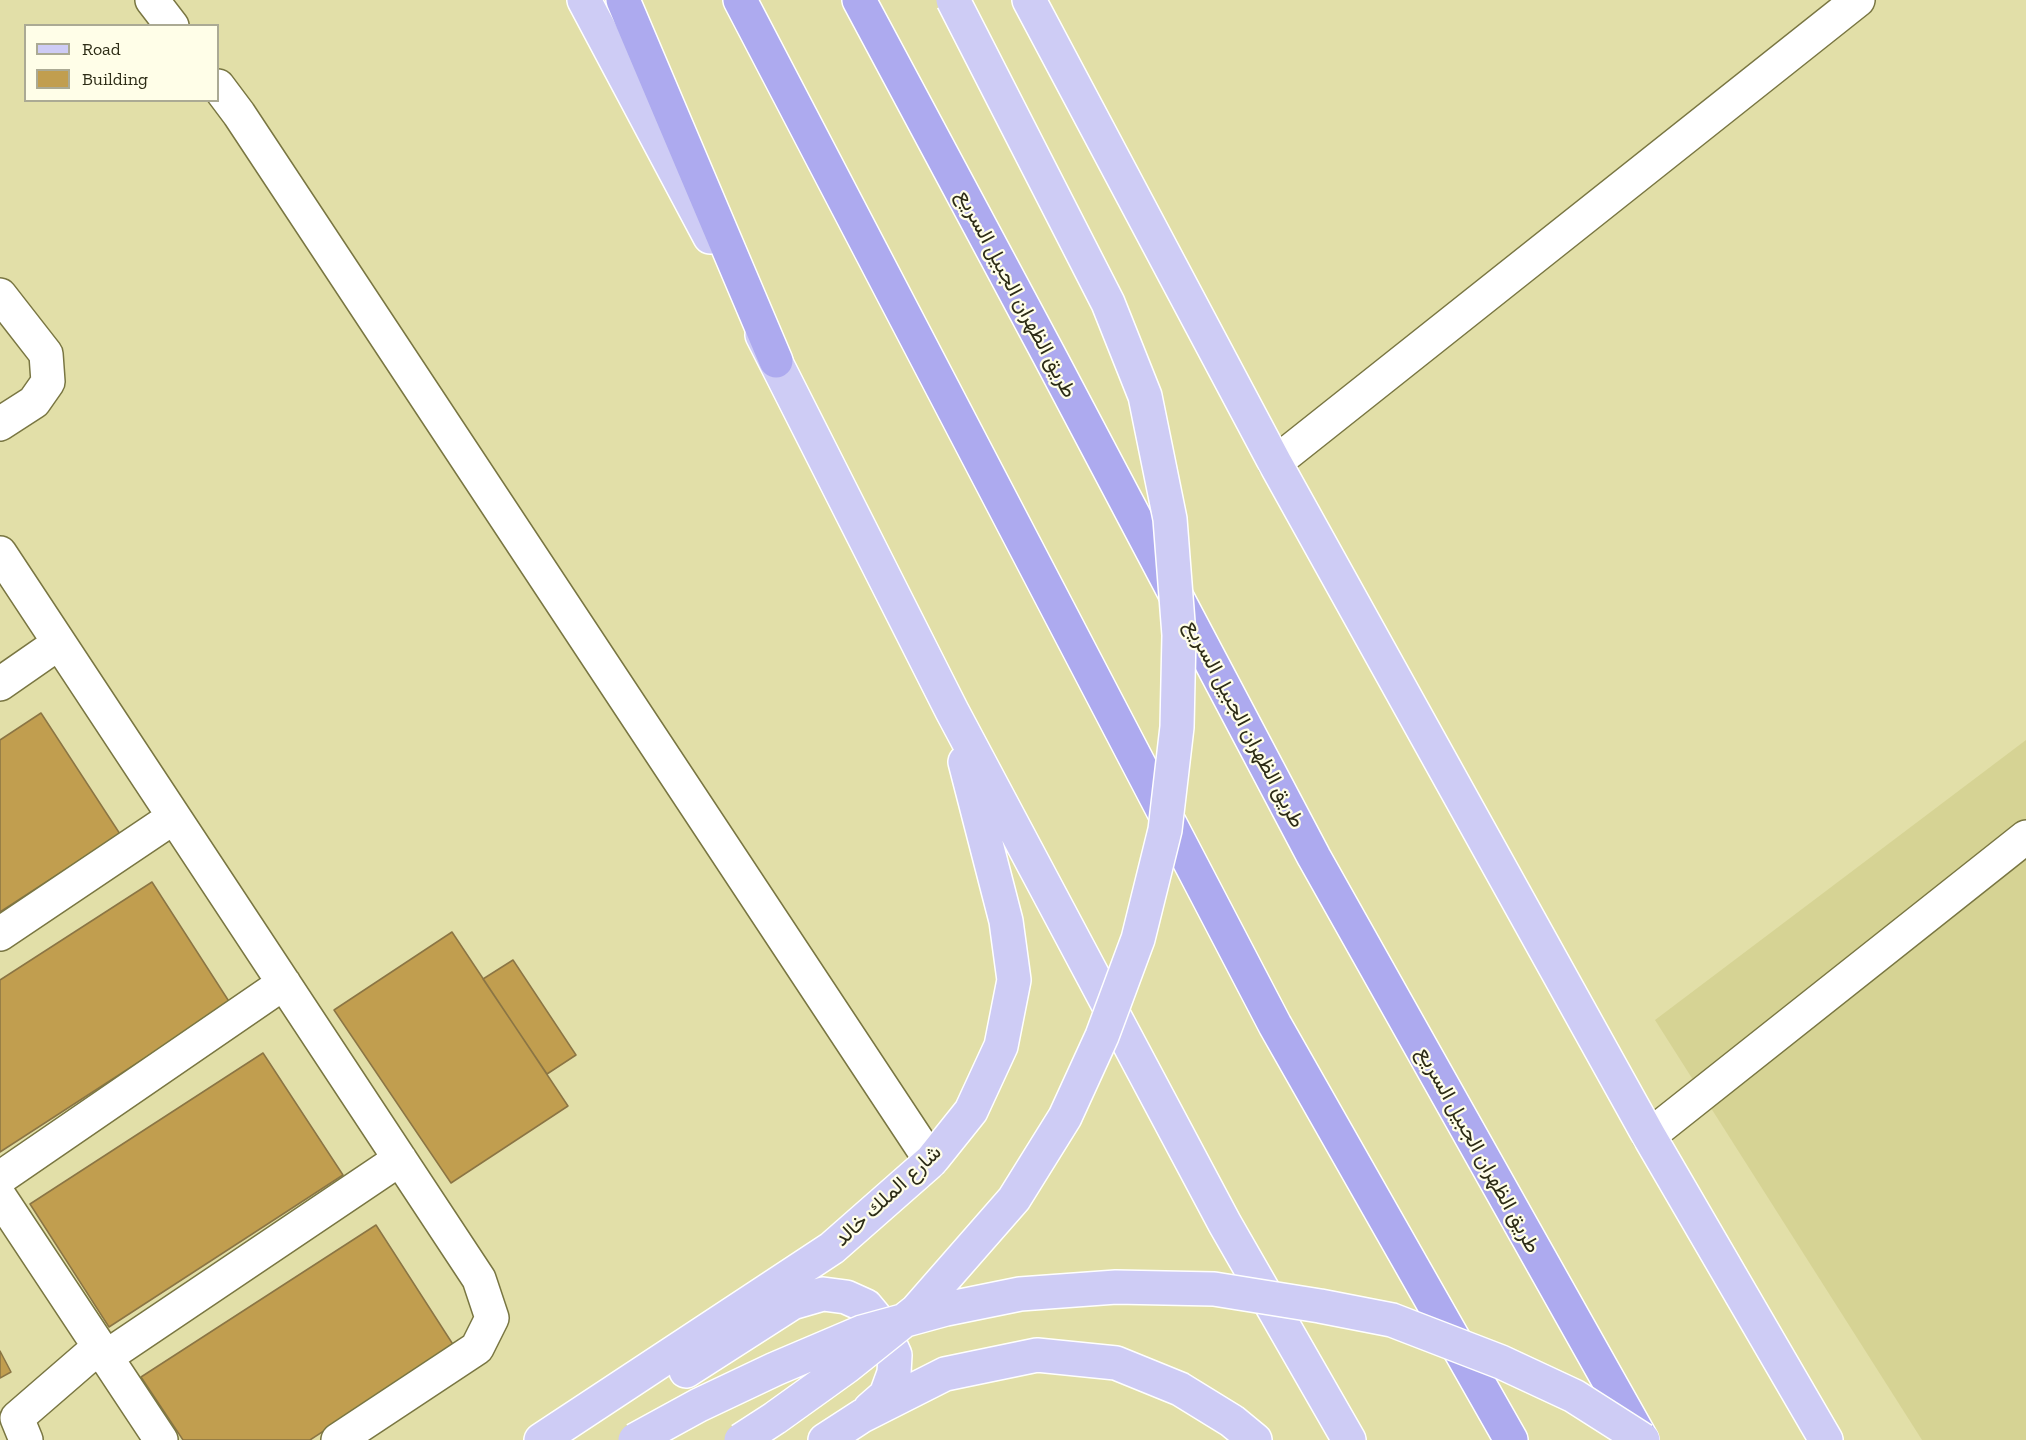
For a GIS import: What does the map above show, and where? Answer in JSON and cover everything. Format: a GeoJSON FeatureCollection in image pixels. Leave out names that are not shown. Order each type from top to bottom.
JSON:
{"type":"FeatureCollection","features":[{"type":"Feature","properties":{"kind":"highway"},"geometry":{"type":"LineString","coordinates":[[623,0],[776,361]]}},
{"type":"Feature","properties":{"kind":"highway"},"geometry":{"type":"LineString","coordinates":[[740,0],[1275,1025],[1511,1440]]}},
{"type":"Feature","properties":{"kind":"highway","name":"طريق الظهران الجبيل السريع"},"geometry":{"type":"LineString","coordinates":[[859,0],[1314,857],[1642,1440]]}},
{"type":"Feature","properties":{"kind":"main road"},"geometry":{"type":"LineString","coordinates":[[584,0],[776,361],[952,711],[1225,1224],[1349,1440]]}},
{"type":"Feature","properties":{"kind":"main road"},"geometry":{"type":"LineString","coordinates":[[741,1440],[846,1367],[916,1311],[1014,1199],[1065,1117],[1102,1036],[1138,939],[1165,830],[1177,728],[1179,635],[1170,519],[1145,396],[1108,303],[953,0]]}},
{"type":"Feature","properties":{"kind":"main road"},"geometry":{"type":"LineString","coordinates":[[1029,0],[1275,463],[1649,1136],[1826,1440]]}},
{"type":"Feature","properties":{"kind":"main road","name":"شارع الملك خالد"},"geometry":{"type":"LineString","coordinates":[[541,1440],[832,1248],[930,1161],[971,1110],[1001,1046],[1014,980],[1006,921],[952,711]]}},
{"type":"Feature","properties":{"kind":"main road"},"geometry":{"type":"LineString","coordinates":[[634,1440],[699,1405],[775,1369],[862,1332],[946,1309],[1020,1294],[1116,1287],[1214,1289],[1392,1320],[1501,1362],[1574,1396],[1642,1440]]}},
{"type":"Feature","properties":{"kind":"main road"},"geometry":{"type":"LineString","coordinates":[[603,1399],[689,1369],[792,1303],[823,1294],[846,1297],[866,1306],[881,1324],[895,1355],[894,1373],[885,1395],[862,1416]]}},
{"type":"Feature","properties":{"kind":"main road"},"geometry":{"type":"LineString","coordinates":[[825,1440],[862,1416],[945,1374],[1037,1355],[1116,1363],[1180,1389],[1232,1421],[1255,1440]]}},
{"type":"Feature","properties":{"kind":"street"},"geometry":{"type":"LineString","coordinates":[[152,0],[170,24]]}},
{"type":"Feature","properties":{"kind":"street"},"geometry":{"type":"LineString","coordinates":[[1275,463],[1858,0]]}},
{"type":"Feature","properties":{"kind":"street"},"geometry":{"type":"LineString","coordinates":[[219,87],[930,1161]]}},
{"type":"Feature","properties":{"kind":"street"},"geometry":{"type":"LineString","coordinates":[[0,295],[46,354],[48,382],[34,402],[0,424]]}},
{"type":"Feature","properties":{"kind":"street"},"geometry":{"type":"LineString","coordinates":[[0,553],[479,1279],[492,1318],[477,1348],[338,1440]]}},
{"type":"Feature","properties":{"kind":"street"},"geometry":{"type":"LineString","coordinates":[[0,684],[59,643]]}},
{"type":"Feature","properties":{"kind":"street"},"geometry":{"type":"LineString","coordinates":[[0,934],[174,817]]}},
{"type":"Feature","properties":{"kind":"street"},"geometry":{"type":"LineString","coordinates":[[1649,1136],[2026,837]]}},
{"type":"Feature","properties":{"kind":"street"},"geometry":{"type":"LineString","coordinates":[[0,1178],[284,983]]}},
{"type":"Feature","properties":{"kind":"street"},"geometry":{"type":"LineString","coordinates":[[14,1429],[102,1352],[400,1159]]}},
{"type":"Feature","properties":{"kind":"street"},"geometry":{"type":"LineString","coordinates":[[0,1197],[161,1440]]}},
{"type":"Feature","properties":{"kind":"shaded area"},"geometry":{"type":"Polygon","coordinates":[[[2026,740],[2026,1440],[1922,1440],[1655,1020],[2026,740]]]}},
{"type":"Feature","properties":{"kind":"building"},"geometry":{"type":"Polygon","coordinates":[[[41,713],[120,834],[0,912],[0,740],[41,713]]]}},
{"type":"Feature","properties":{"kind":"building"},"geometry":{"type":"Polygon","coordinates":[[[152,882],[230,1003],[0,1152],[0,980],[152,882]]]}},
{"type":"Feature","properties":{"kind":"building"},"geometry":{"type":"Polygon","coordinates":[[[452,932],[568,1106],[451,1183],[334,1010],[452,932]]]}},
{"type":"Feature","properties":{"kind":"building"},"geometry":{"type":"Polygon","coordinates":[[[513,960],[576,1055],[547,1074],[483,979],[513,960]]]}},
{"type":"Feature","properties":{"kind":"building"},"geometry":{"type":"Polygon","coordinates":[[[263,1053],[343,1175],[109,1327],[30,1204],[263,1053]]]}},
{"type":"Feature","properties":{"kind":"building"},"geometry":{"type":"Polygon","coordinates":[[[376,1225],[454,1346],[310,1440],[183,1440],[141,1377],[376,1225]]]}},
{"type":"Feature","properties":{"kind":"building"},"geometry":{"type":"Polygon","coordinates":[[[0,1351],[11,1372],[0,1378],[0,1351]]]}}]}
